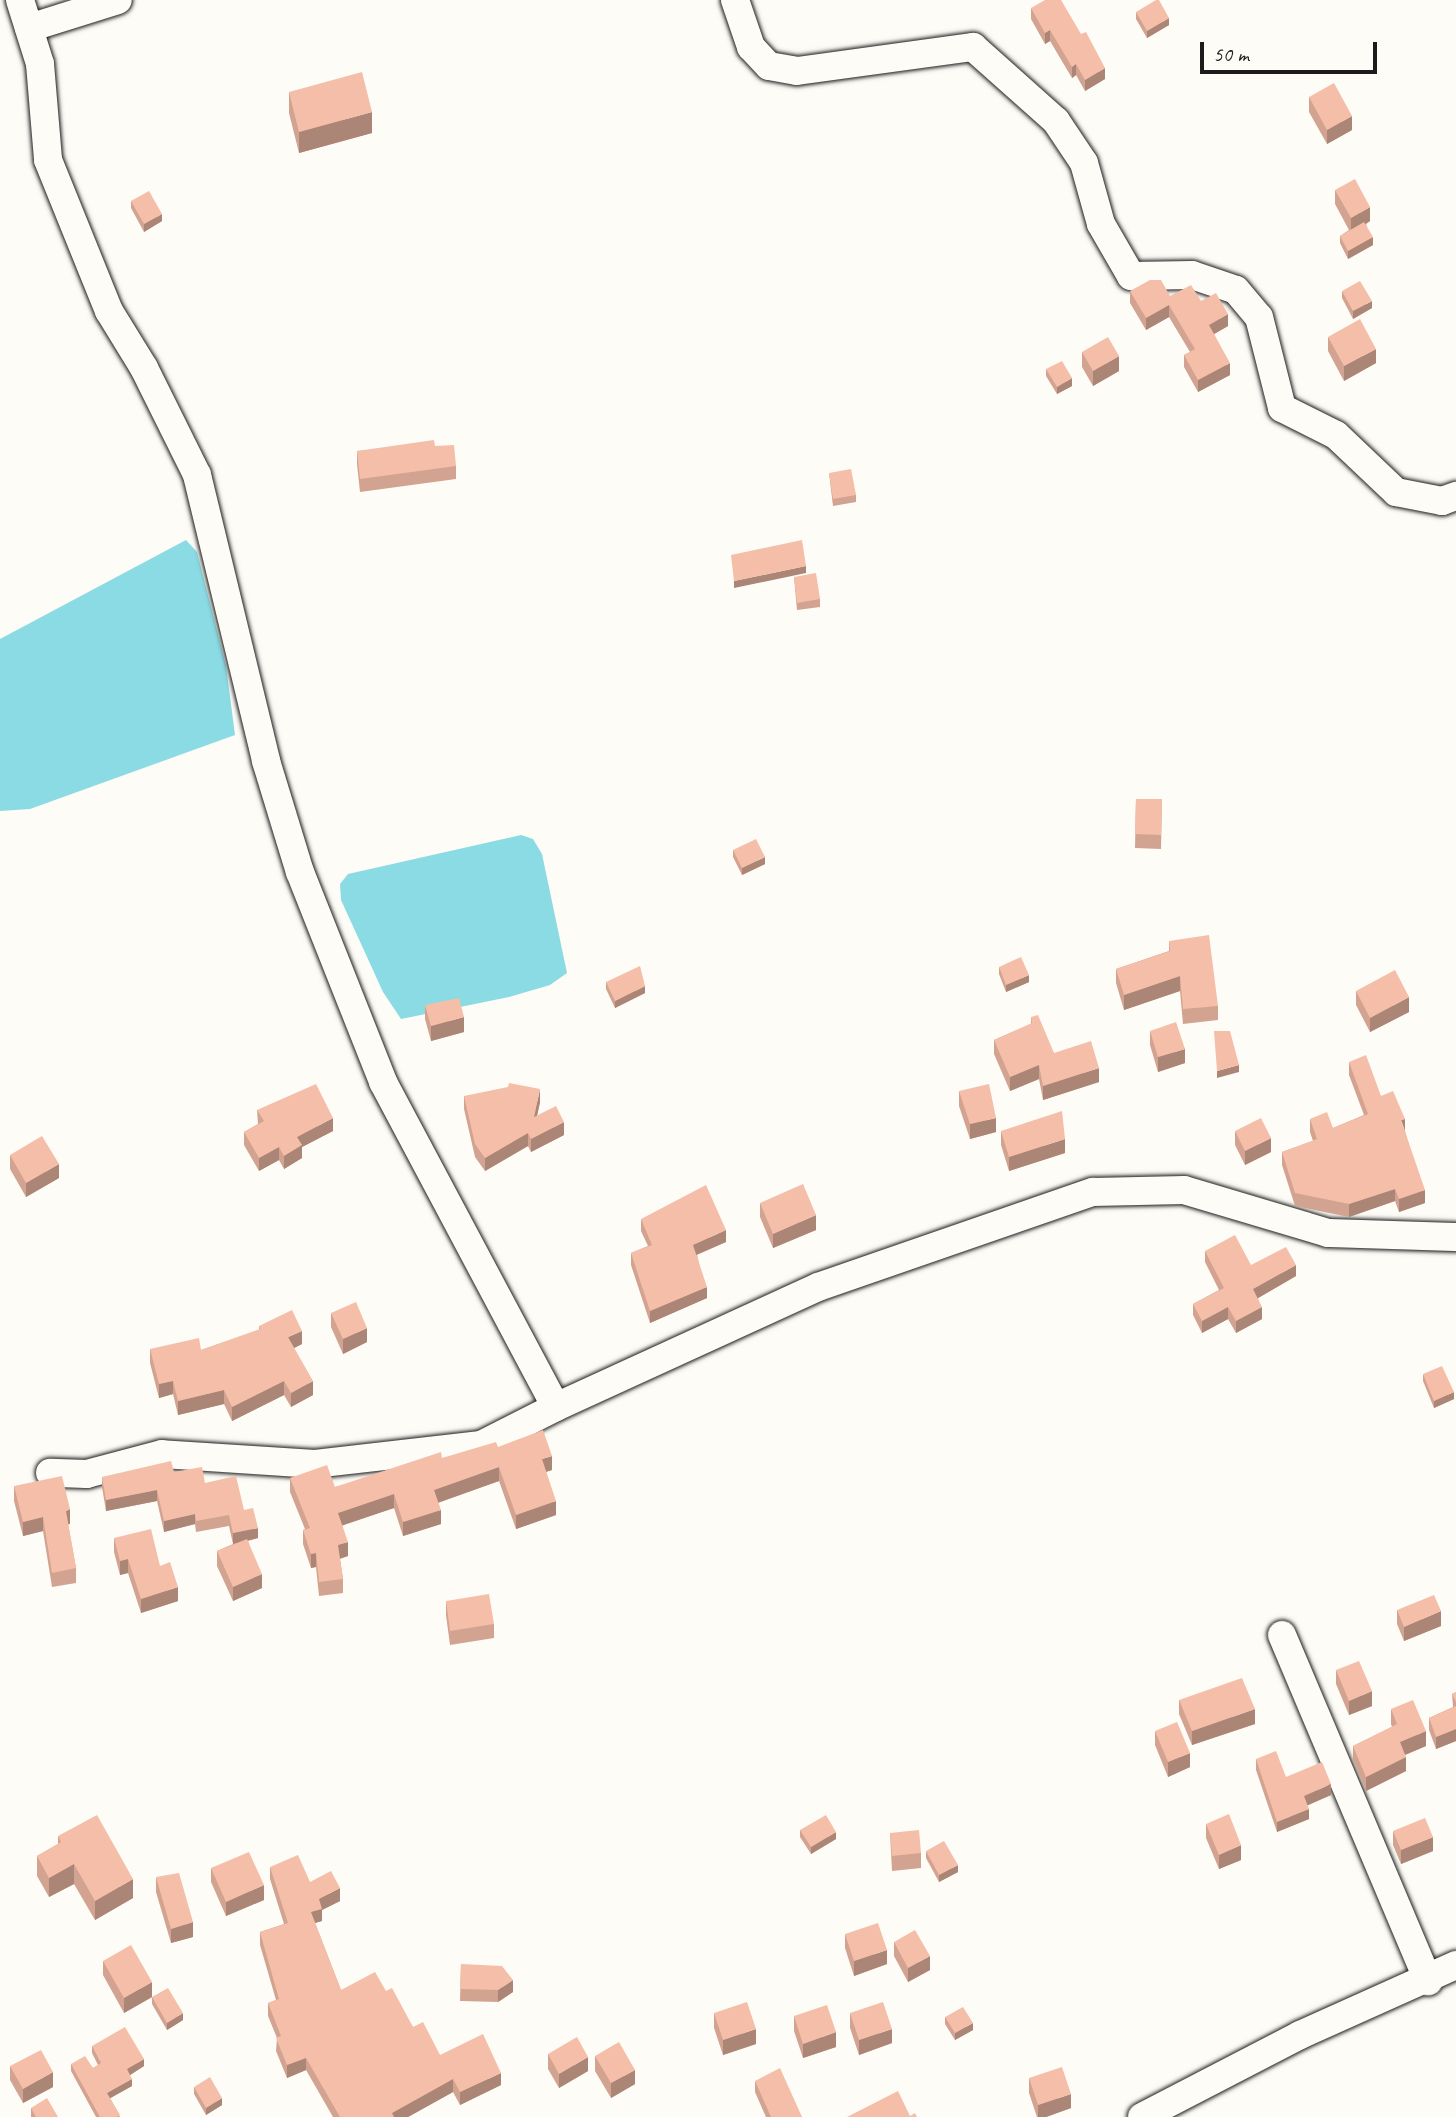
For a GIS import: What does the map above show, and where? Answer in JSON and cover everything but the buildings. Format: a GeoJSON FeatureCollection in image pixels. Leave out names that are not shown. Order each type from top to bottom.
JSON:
{"type":"FeatureCollection","features":[{"type":"Feature","properties":{"kind":"street"},"geometry":{"type":"LineString","coordinates":[[20,0],[40,64],[47,160],[109,311],[144,368],[197,475],[265,761],[300,872],[383,1082],[556,1407]]}},
{"type":"Feature","properties":{"kind":"street"},"geometry":{"type":"LineString","coordinates":[[29,29],[118,0]]}},
{"type":"Feature","properties":{"kind":"street"},"geometry":{"type":"LineString","coordinates":[[735,0],[751,47],[769,66],[797,71],[973,47],[1056,121],[1084,163],[1101,223],[1131,276],[1192,275],[1236,290],[1259,317],[1282,408],[1336,435],[1396,492],[1442,501],[1456,496]]}},
{"type":"Feature","properties":{"kind":"street"},"geometry":{"type":"LineString","coordinates":[[50,1473],[87,1474],[162,1454],[315,1464],[481,1445],[556,1407],[818,1287],[1093,1192],[1184,1190],[1328,1233],[1456,1237]]}},
{"type":"Feature","properties":{"kind":"street"},"geometry":{"type":"LineString","coordinates":[[1282,1635],[1428,1981]]}},
{"type":"Feature","properties":{"kind":"street"},"geometry":{"type":"LineString","coordinates":[[1142,2117],[1300,2035],[1428,1981],[1456,1965]]}},
{"type":"Feature","properties":{"kind":"water"},"geometry":{"type":"Polygon","coordinates":[[[186,540],[197,552],[226,666],[235,735],[30,809],[0,811],[0,639],[186,540]]]}},
{"type":"Feature","properties":{"kind":"water"},"geometry":{"type":"Polygon","coordinates":[[[521,835],[533,839],[542,854],[567,973],[550,985],[509,997],[401,1019],[383,992],[341,900],[340,884],[348,874],[521,835]]]}}]}
